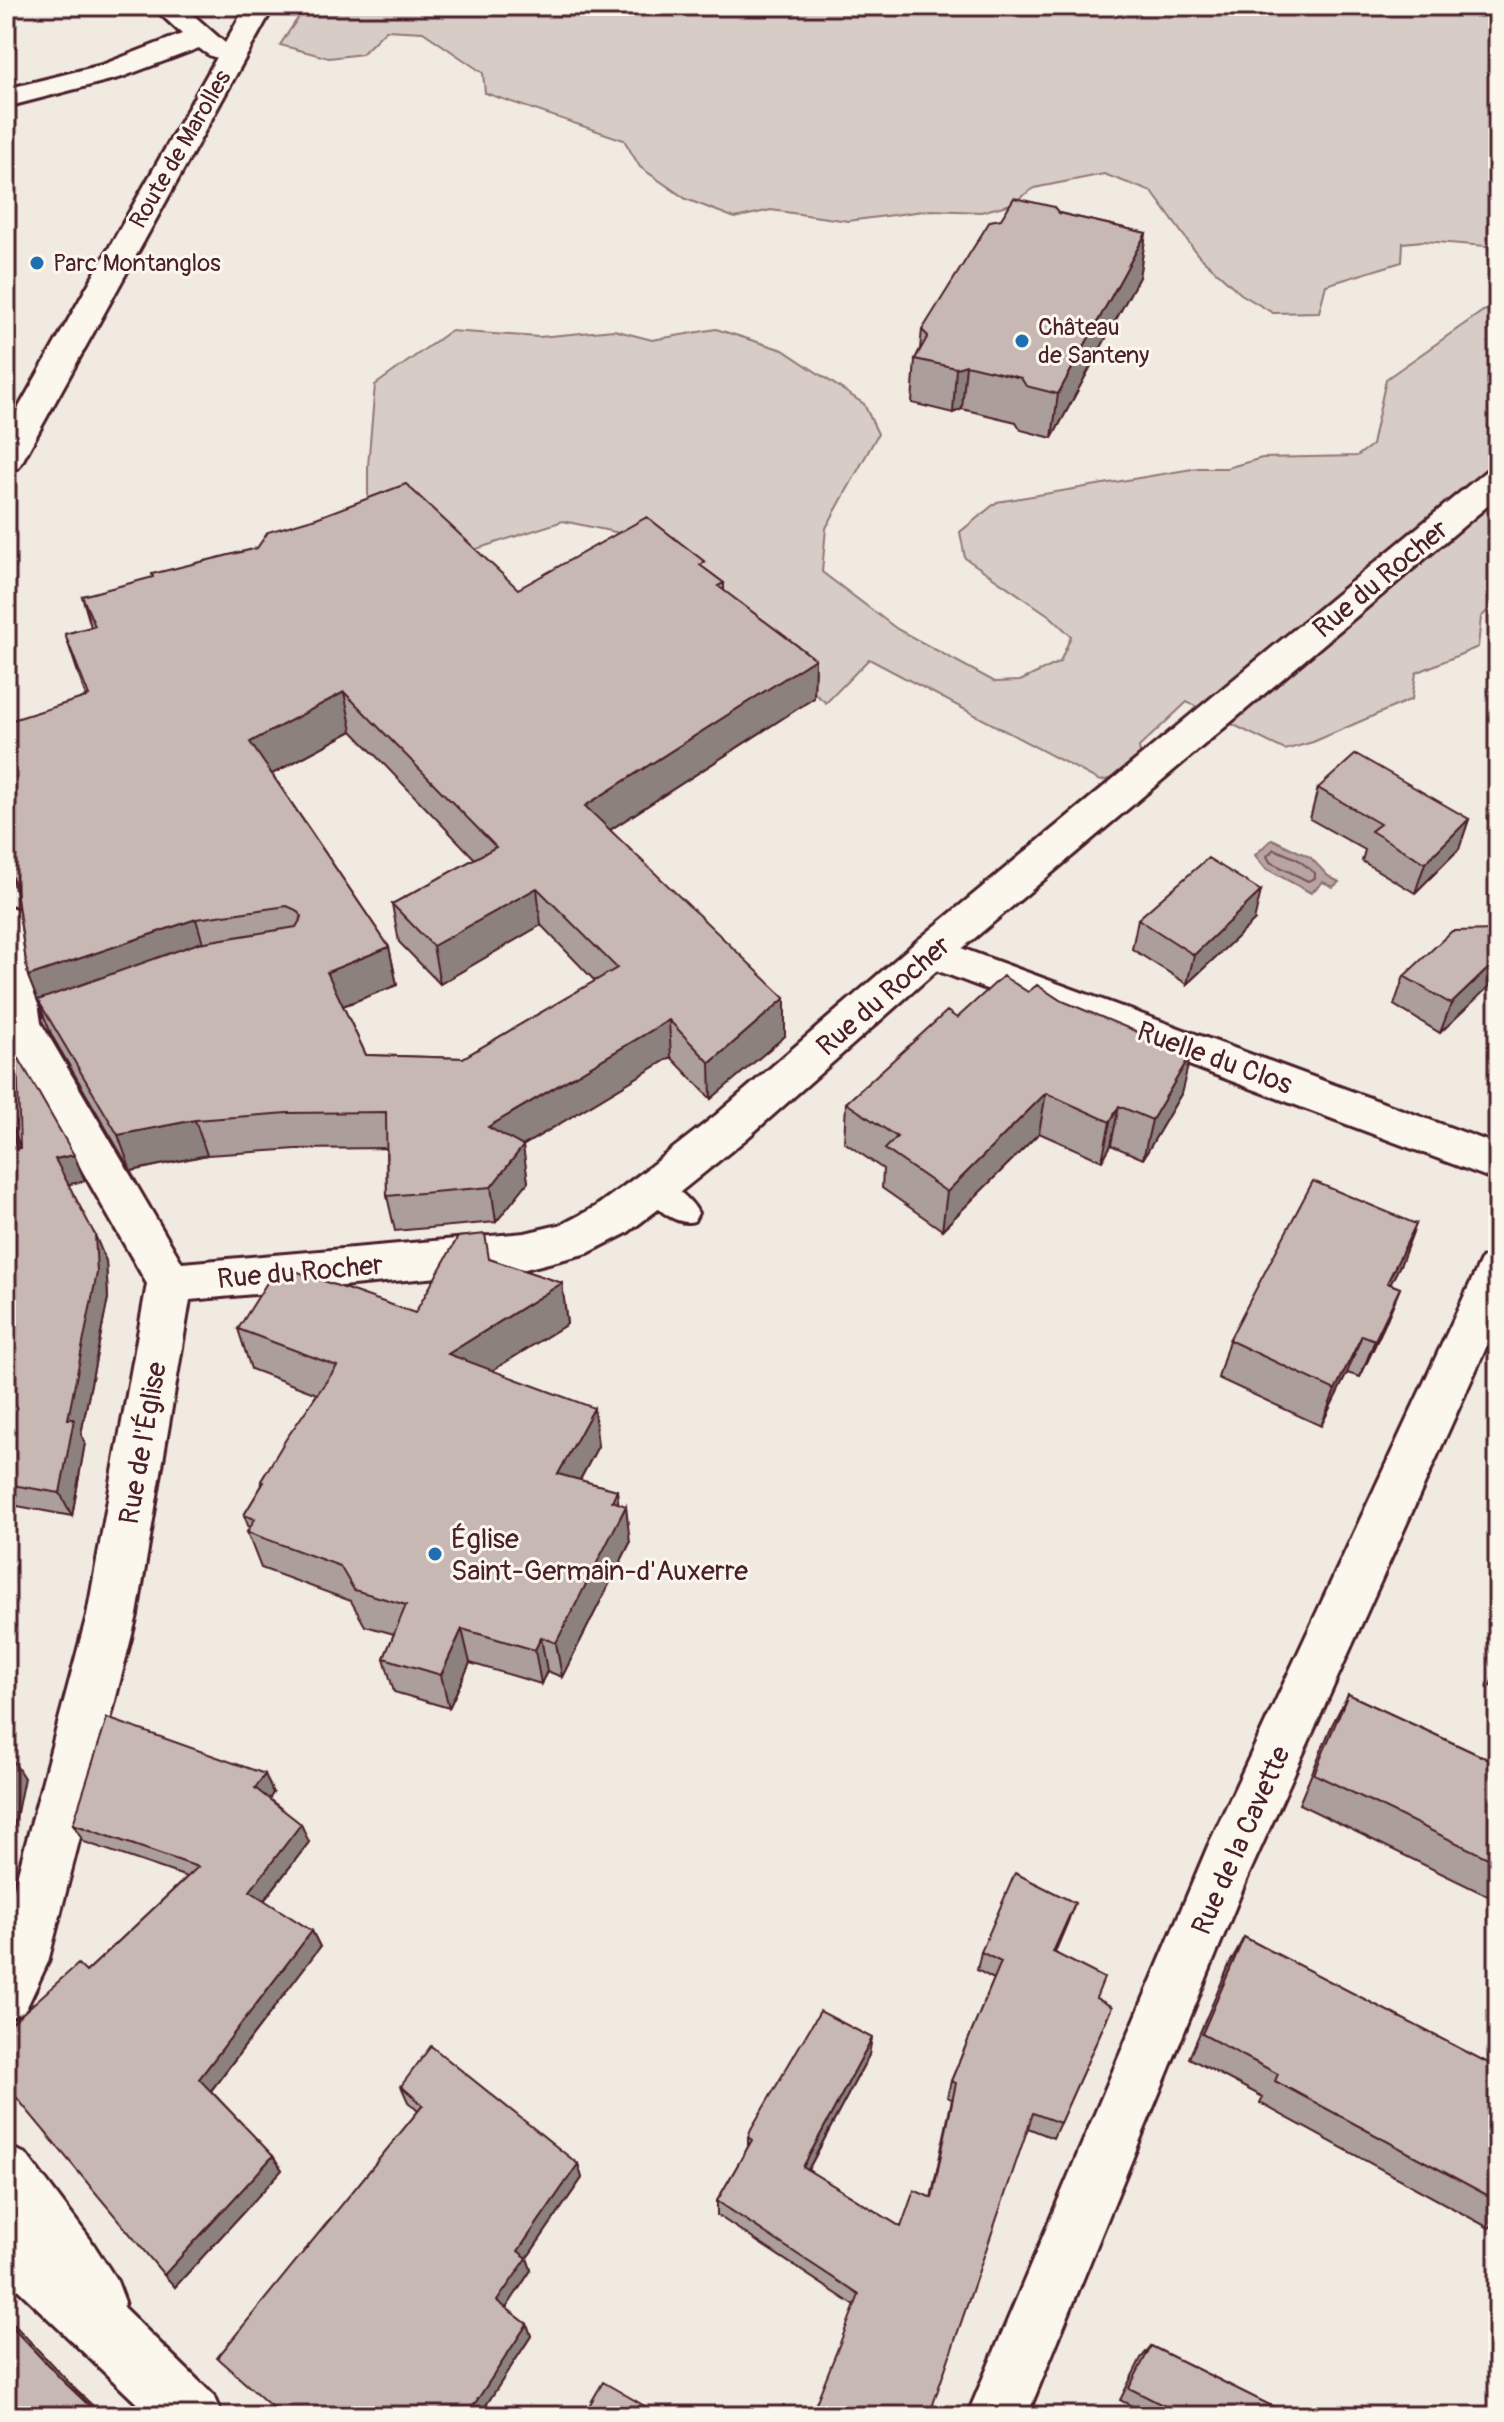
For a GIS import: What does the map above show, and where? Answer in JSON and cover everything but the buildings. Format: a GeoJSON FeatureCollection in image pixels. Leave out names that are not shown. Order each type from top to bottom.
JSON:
{"type":"FeatureCollection","features":[{"type":"Feature","properties":{"kind":"street"},"geometry":{"type":"LineString","coordinates":[[166,6],[200,37],[231,59]]}},
{"type":"Feature","properties":{"kind":"street","name":"Route de Marolles"},"geometry":{"type":"LineString","coordinates":[[6,460],[260,6]]}},
{"type":"Feature","properties":{"kind":"street"},"geometry":{"type":"LineString","coordinates":[[6,98],[112,71],[200,37]]}},
{"type":"Feature","properties":{"kind":"street","name":"Rue du Rocher"},"geometry":{"type":"LineString","coordinates":[[170,1283],[525,1251],[572,1240],[611,1220],[669,1201],[731,1127],[931,952],[1498,479]]}},
{"type":"Feature","properties":{"kind":"street"},"geometry":{"type":"LineString","coordinates":[[6,921],[20,1024],[39,1028],[170,1283]]}},
{"type":"Feature","properties":{"kind":"street","name":"Ruelle du Clos"},"geometry":{"type":"LineString","coordinates":[[931,952],[1498,1163]]}},
{"type":"Feature","properties":{"kind":"street","name":"Rue de la Cavette"},"geometry":{"type":"LineString","coordinates":[[997,2416],[1227,1864],[1498,1271]]}},
{"type":"Feature","properties":{"kind":"street","name":"Rue de l'Église"},"geometry":{"type":"LineString","coordinates":[[6,1992],[21,1962],[112,1615],[170,1283]]}},
{"type":"Feature","properties":{"kind":"street"},"geometry":{"type":"LineString","coordinates":[[6,2174],[70,2259],[121,2345]]}},
{"type":"Feature","properties":{"kind":"street"},"geometry":{"type":"LineString","coordinates":[[6,2239],[121,2345],[192,2416]]}},
{"type":"Feature","properties":{"kind":"shaded area"},"geometry":{"type":"Polygon","coordinates":[[[306,6],[664,6],[697,12],[802,6],[1498,6],[1498,247],[1423,241],[1403,243],[1402,262],[1326,285],[1319,312],[1273,313],[1241,294],[1198,255],[1152,192],[1104,174],[1034,188],[1011,204],[981,212],[931,210],[848,221],[771,210],[735,218],[686,199],[640,167],[624,140],[485,93],[483,73],[423,32],[386,30],[362,54],[329,58],[280,45],[306,6]]]}},
{"type":"Feature","properties":{"kind":"shaded area"},"geometry":{"type":"Polygon","coordinates":[[[1498,307],[1498,431],[1491,436],[1498,437],[1498,601],[1481,617],[1478,647],[1416,673],[1412,699],[1313,742],[1285,750],[1187,702],[1139,747],[1141,759],[1128,775],[1100,781],[869,659],[826,703],[629,535],[563,521],[458,555],[368,512],[368,466],[375,385],[450,331],[539,337],[614,330],[652,340],[716,329],[783,350],[864,404],[878,434],[826,528],[822,572],[897,629],[995,682],[1020,681],[1060,662],[1071,636],[1050,616],[965,558],[960,532],[997,502],[1198,468],[1227,468],[1262,458],[1357,456],[1372,445],[1386,379],[1483,311],[1498,307]]]}},
{"type":"Feature","properties":{"kind":"water"},"geometry":{"type":"Polygon","coordinates":[[[1272,839],[1310,857],[1328,876],[1339,882],[1333,887],[1323,882],[1311,893],[1265,868],[1255,855],[1272,839]]]}},
{"type":"Feature","properties":{"kind":"place","name":"Parc Montanglos"},"geometry":{"type":"Point","coordinates":[37,263]}},
{"type":"Feature","properties":{"kind":"place","name":"Château de Santeny"},"geometry":{"type":"Point","coordinates":[1022,341]}},
{"type":"Feature","properties":{"kind":"place","name":"Église Saint-Germain-d'Auxerre"},"geometry":{"type":"Point","coordinates":[435,1554]}}]}
